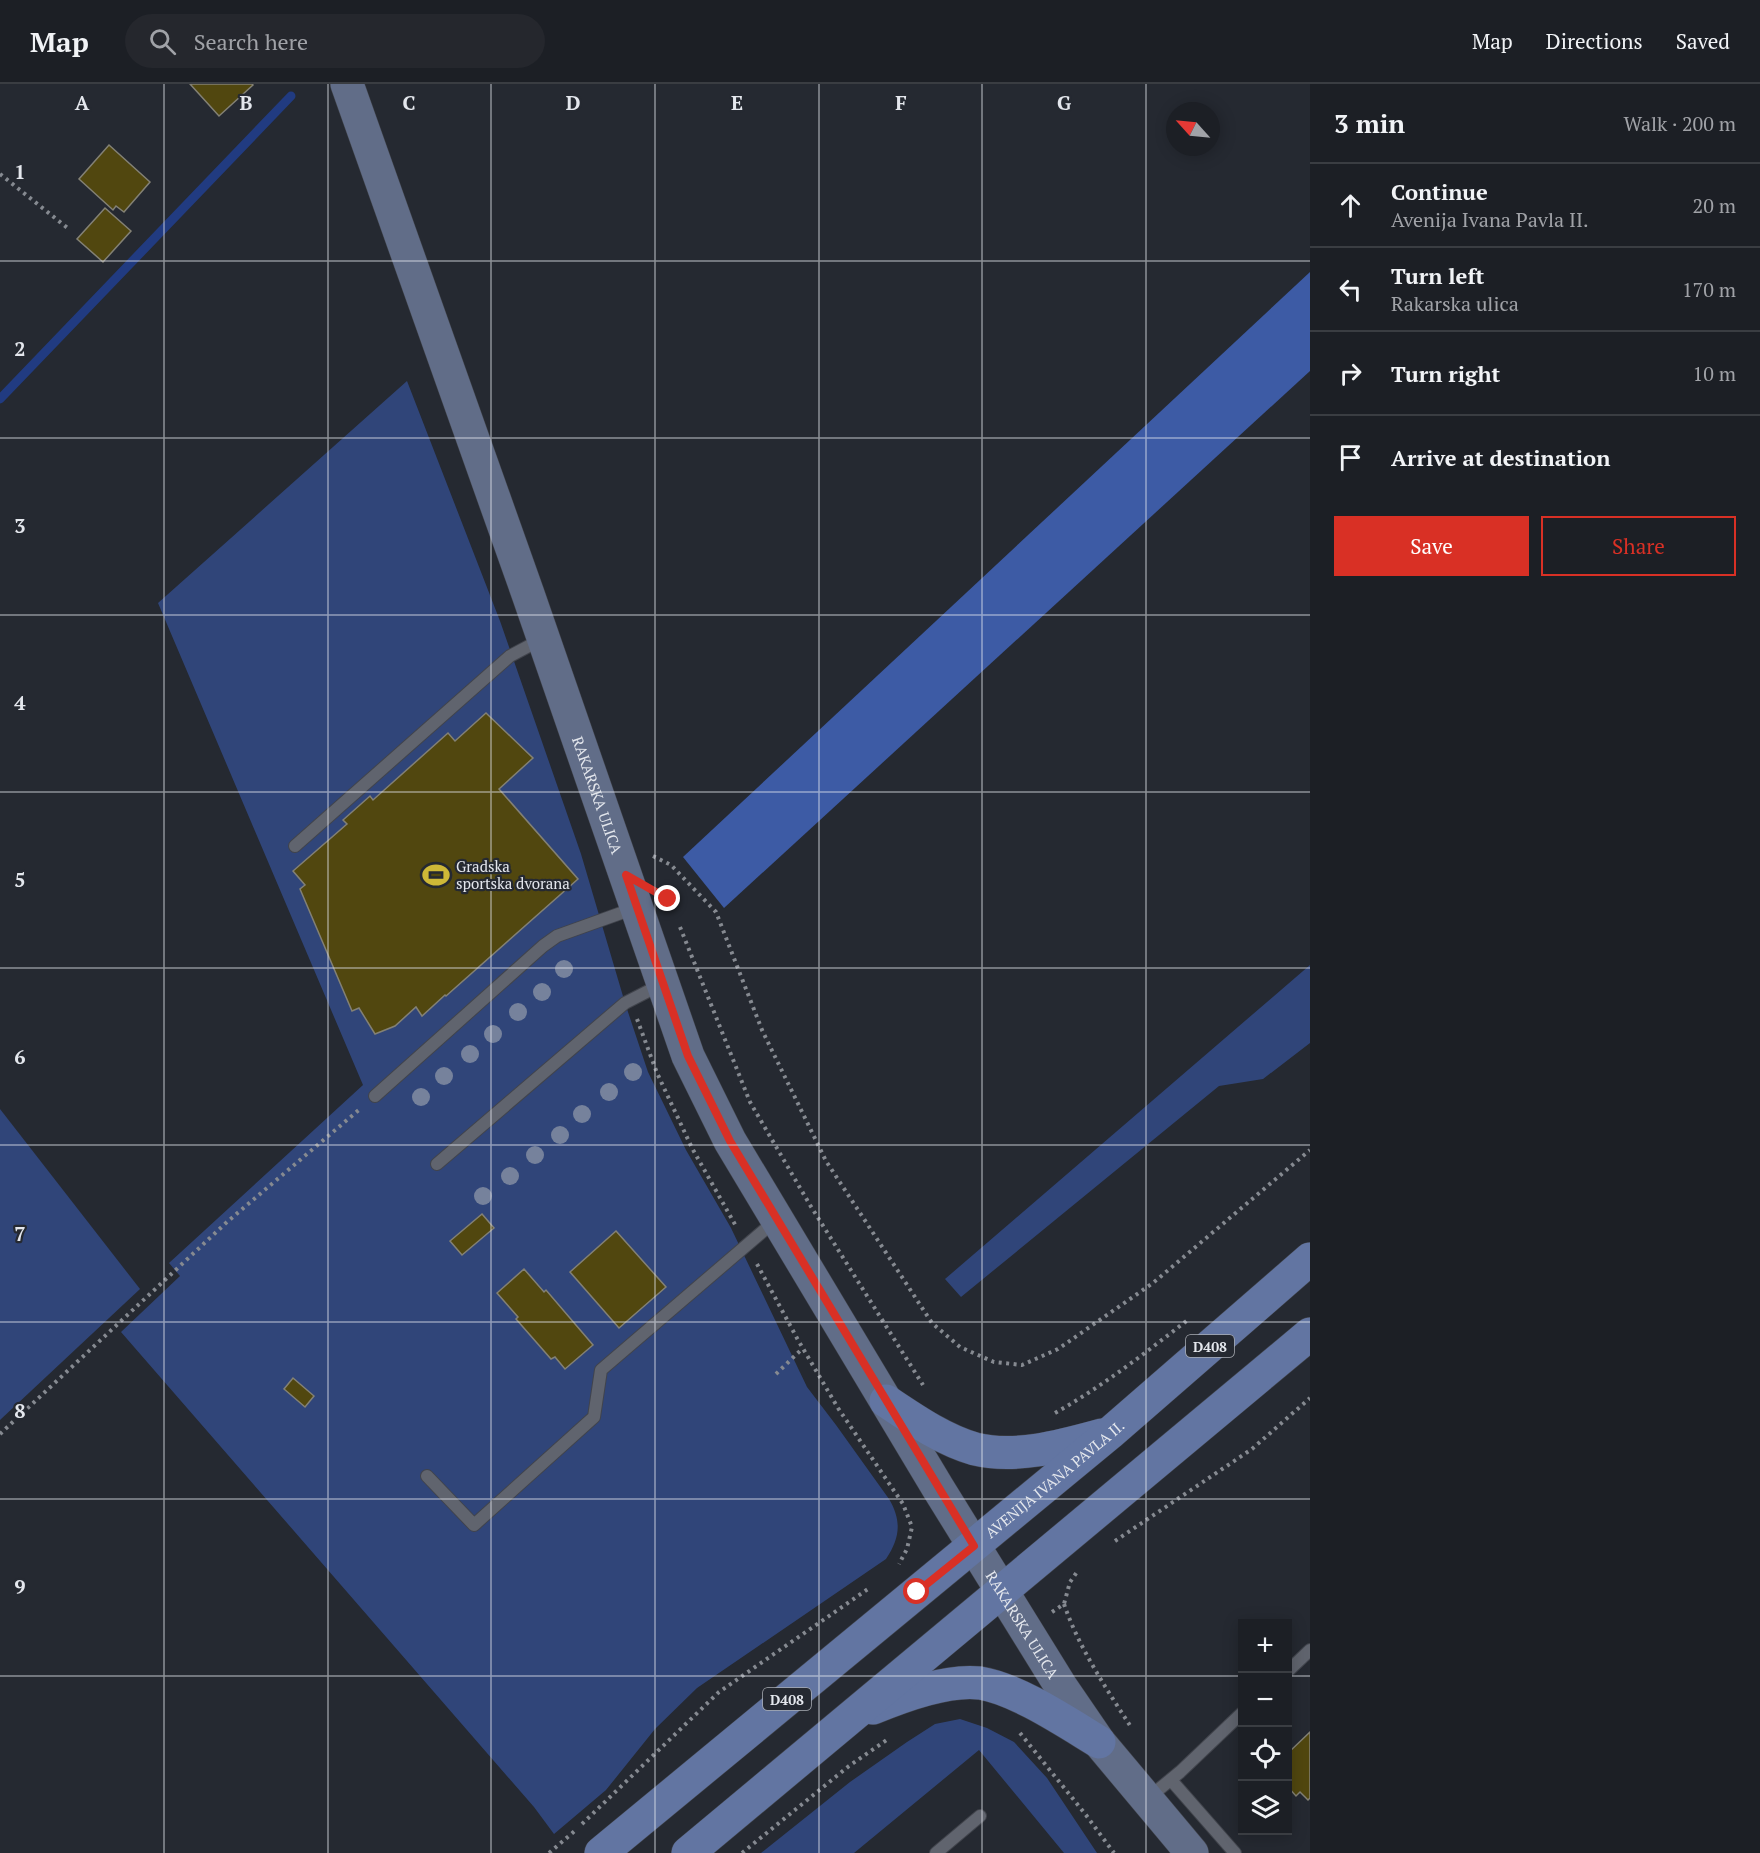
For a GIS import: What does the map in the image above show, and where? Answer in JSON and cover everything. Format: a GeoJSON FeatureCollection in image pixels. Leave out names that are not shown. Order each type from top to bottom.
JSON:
{"type":"FeatureCollection","features":[{"type":"Feature","properties":{"kind":"main road","name":"RAKARSKA ULICA"},"geometry":{"type":"LineString","coordinates":[[347,84],[544,639],[688,1056],[730,1141],[1002,1591],[1099,1742],[1168,1819]]}},
{"type":"Feature","properties":{"kind":"main road","name":"AVENIJA IVANA PAVLA II."},"geometry":{"type":"LineString","coordinates":[[601,1853],[1110,1433],[1310,1259]]}},
{"type":"Feature","properties":{"kind":"main road"},"geometry":{"type":"LineString","coordinates":[[688,1853],[1310,1334]]}},
{"type":"Feature","properties":{"kind":"main road"},"geometry":{"type":"LineString","coordinates":[[886,1401],[945,1437],[974,1448],[996,1452],[1069,1444],[1110,1433]]}},
{"type":"Feature","properties":{"kind":"main road"},"geometry":{"type":"LineString","coordinates":[[851,1716],[928,1689],[960,1683],[979,1683],[1003,1689],[1099,1742]]}},
{"type":"Feature","properties":{"kind":"lane"},"geometry":{"type":"LineString","coordinates":[[295,846],[510,656],[544,639]]}},
{"type":"Feature","properties":{"kind":"lane"},"geometry":{"type":"LineString","coordinates":[[375,1096],[543,945],[557,936],[636,907]]}},
{"type":"Feature","properties":{"kind":"lane"},"geometry":{"type":"LineString","coordinates":[[437,1164],[625,1003],[663,984]]}},
{"type":"Feature","properties":{"kind":"lane"},"geometry":{"type":"LineString","coordinates":[[427,1476],[474,1525],[594,1416],[601,1370],[777,1220]]}},
{"type":"Feature","properties":{"kind":"lane"},"geometry":{"type":"LineString","coordinates":[[1292,1666],[1310,1650]]}},
{"type":"Feature","properties":{"kind":"lane"},"geometry":{"type":"LineString","coordinates":[[1235,1853],[1168,1819],[1238,1719]]}},
{"type":"Feature","properties":{"kind":"lane"},"geometry":{"type":"LineString","coordinates":[[936,1853],[980,1816]]}},
{"type":"Feature","properties":{"kind":"path"},"geometry":{"type":"LineString","coordinates":[[0,174],[70,230]]}},
{"type":"Feature","properties":{"kind":"path"},"geometry":{"type":"LineString","coordinates":[[612,837],[671,865],[716,912],[762,1030],[826,1161],[932,1323],[960,1347],[994,1362],[1022,1365],[1058,1349],[1153,1283],[1310,1150]]}},
{"type":"Feature","properties":{"kind":"path"},"geometry":{"type":"LineString","coordinates":[[677,920],[750,1102],[810,1205],[927,1390]]}},
{"type":"Feature","properties":{"kind":"path"},"geometry":{"type":"LineString","coordinates":[[0,1434],[228,1222],[375,1096]]}},
{"type":"Feature","properties":{"kind":"path"},"geometry":{"type":"LineString","coordinates":[[1048,1416],[1079,1400],[1124,1369],[1197,1313]]}},
{"type":"Feature","properties":{"kind":"path"},"geometry":{"type":"LineString","coordinates":[[776,1374],[803,1348]]}},
{"type":"Feature","properties":{"kind":"path"},"geometry":{"type":"LineString","coordinates":[[1113,1543],[1252,1449],[1297,1412],[1310,1398]]}},
{"type":"Feature","properties":{"kind":"path"},"geometry":{"type":"LineString","coordinates":[[896,1570],[907,1550],[912,1527],[918,1524]]}},
{"type":"Feature","properties":{"kind":"path"},"geometry":{"type":"LineString","coordinates":[[1080,1568],[1070,1582],[1064,1604],[1083,1646],[1132,1728]]}},
{"type":"Feature","properties":{"kind":"path"},"geometry":{"type":"LineString","coordinates":[[549,1853],[569,1838],[719,1692],[877,1583]]}},
{"type":"Feature","properties":{"kind":"path"},"geometry":{"type":"LineString","coordinates":[[1053,1611],[1064,1604]]}},
{"type":"Feature","properties":{"kind":"path"},"geometry":{"type":"LineString","coordinates":[[1011,1728],[1035,1750],[1114,1853]]}},
{"type":"Feature","properties":{"kind":"path"},"geometry":{"type":"LineString","coordinates":[[742,1853],[849,1766],[891,1737]]}},
{"type":"Feature","properties":{"kind":"shaded area"},"geometry":{"type":"Polygon","coordinates":[[[1310,272],[1310,371],[724,908],[683,857],[1310,272]]]}},
{"type":"Feature","properties":{"kind":"shaded area"},"geometry":{"type":"Polygon","coordinates":[[[407,381],[500,621],[581,854],[648,1072],[686,1150],[731,1228],[807,1387],[889,1499],[896,1515],[898,1529],[897,1537],[886,1559],[697,1688],[655,1729],[606,1790],[554,1834],[534,1807],[121,1332],[180,1276],[169,1263],[363,1085],[158,603],[407,381]]]}},
{"type":"Feature","properties":{"kind":"shaded area"},"geometry":{"type":"Polygon","coordinates":[[[1310,965],[1310,1043],[1263,1079],[1219,1086],[961,1297],[945,1279],[1310,965]]]}},
{"type":"Feature","properties":{"kind":"shaded area"},"geometry":{"type":"Polygon","coordinates":[[[0,1109],[140,1289],[0,1420],[0,1109]]]}},
{"type":"Feature","properties":{"kind":"shaded area"},"geometry":{"type":"Polygon","coordinates":[[[960,1719],[987,1728],[1014,1742],[1047,1778],[1097,1853],[1064,1853],[979,1750],[854,1853],[761,1853],[850,1782],[907,1742],[935,1724],[960,1719]]]}},
{"type":"Feature","properties":{"kind":"building"},"geometry":{"type":"Polygon","coordinates":[[[190,84],[252,84],[253,85],[219,116],[190,84]]]}},
{"type":"Feature","properties":{"kind":"building"},"geometry":{"type":"Polygon","coordinates":[[[109,145],[150,182],[124,212],[116,206],[113,210],[79,179],[109,145]]]}},
{"type":"Feature","properties":{"kind":"building"},"geometry":{"type":"Polygon","coordinates":[[[105,208],[131,231],[103,262],[77,239],[105,208]]]}},
{"type":"Feature","properties":{"kind":"building","name":"Gradska sportska dvorana"},"geometry":{"type":"Polygon","coordinates":[[[486,713],[533,758],[499,789],[578,879],[422,1016],[416,1007],[395,1026],[375,1034],[359,1008],[352,1011],[300,889],[305,885],[293,871],[347,824],[343,820],[370,796],[373,800],[448,733],[455,741],[486,713]]]}},
{"type":"Feature","properties":{"kind":"building"},"geometry":{"type":"Polygon","coordinates":[[[482,1214],[494,1228],[462,1255],[450,1241],[482,1214]]]}},
{"type":"Feature","properties":{"kind":"building"},"geometry":{"type":"Polygon","coordinates":[[[616,1231],[666,1287],[619,1328],[570,1272],[616,1231]]]}},
{"type":"Feature","properties":{"kind":"building"},"geometry":{"type":"Polygon","coordinates":[[[524,1269],[544,1292],[546,1290],[593,1345],[565,1369],[555,1357],[551,1359],[497,1293],[524,1269]]]}},
{"type":"Feature","properties":{"kind":"building"},"geometry":{"type":"Polygon","coordinates":[[[293,1378],[314,1396],[305,1407],[284,1389],[293,1378]]]}},
{"type":"Feature","properties":{"kind":"building"},"geometry":{"type":"Polygon","coordinates":[[[1310,1732],[1310,1798],[1308,1800],[1300,1792],[1296,1796],[1292,1792],[1292,1749],[1310,1732]]]}},
{"type":"Feature","properties":{"kind":"waterway"},"geometry":{"type":"LineString","coordinates":[[0,399],[291,96]]}},
{"type":"Feature","properties":{"kind":"place","name":"Gradska sportska dvorana"},"geometry":{"type":"Point","coordinates":[436,875]}},
{"type":"Feature","properties":{"kind":"route"},"geometry":{"type":"LineString","coordinates":[[668,899],[626,875],[688,1056],[730,1141],[974,1546],[917,1592]]}}]}
